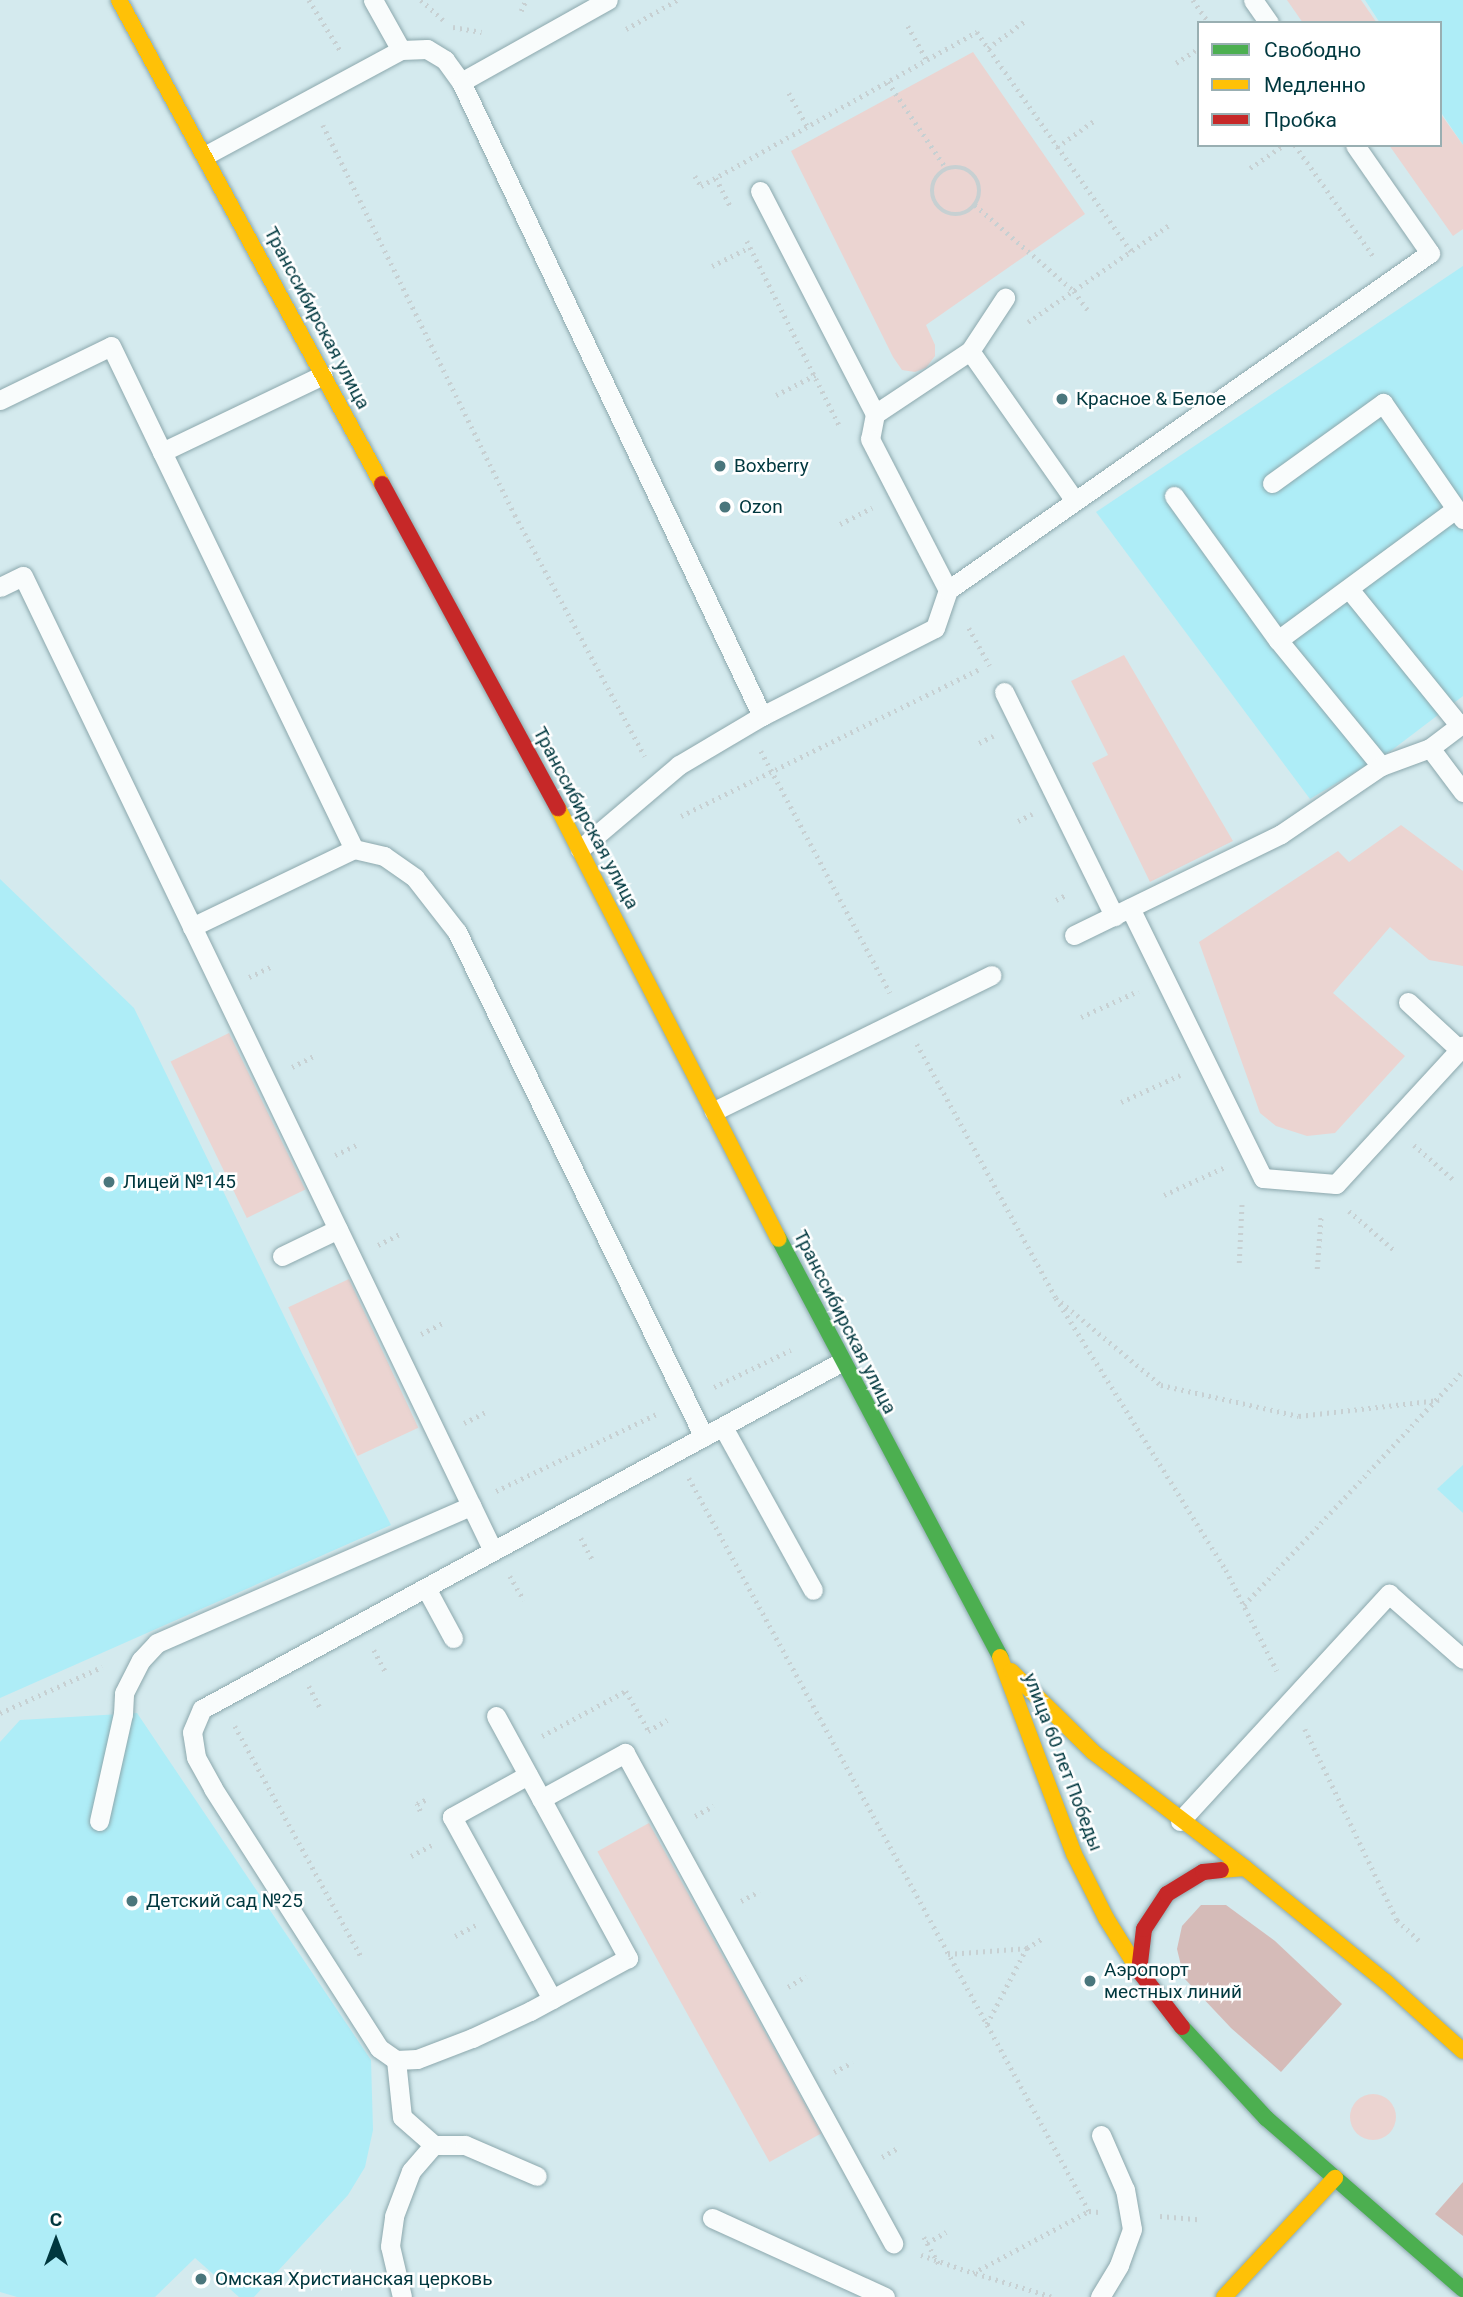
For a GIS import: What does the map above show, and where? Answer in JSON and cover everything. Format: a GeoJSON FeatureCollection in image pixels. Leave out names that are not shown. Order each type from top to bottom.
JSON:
{"type":"FeatureCollection","features":[{"type":"Feature","properties":{"kind":"main road","name":"Транссибирская улица"},"geometry":{"type":"LineString","coordinates":[[120,0],[580,849],[841,1362],[1002,1662]]}},
{"type":"Feature","properties":{"kind":"main road","name":"улица 60 лет Победы"},"geometry":{"type":"LineString","coordinates":[[1002,1662],[1093,1752],[1245,1868],[1385,1982],[1463,2051]]}},
{"type":"Feature","properties":{"kind":"main road","name":"улица 60 лет Победы"},"geometry":{"type":"LineString","coordinates":[[1002,1662],[1074,1854],[1106,1918],[1139,1971],[1175,2019],[1266,2118],[1463,2289]]}},
{"type":"Feature","properties":{"kind":"main road"},"geometry":{"type":"LineString","coordinates":[[1139,1971],[1144,1930],[1167,1894],[1203,1872],[1245,1868]]}},
{"type":"Feature","properties":{"kind":"main road"},"geometry":{"type":"LineString","coordinates":[[1224,2297],[1335,2178]]}},
{"type":"Feature","properties":{"kind":"lane"},"geometry":{"type":"LineString","coordinates":[[373,0],[401,50]]}},
{"type":"Feature","properties":{"kind":"lane"},"geometry":{"type":"LineString","coordinates":[[461,82],[608,0]]}},
{"type":"Feature","properties":{"kind":"lane"},"geometry":{"type":"LineString","coordinates":[[1252,0],[1268,21]]}},
{"type":"Feature","properties":{"kind":"lane"},"geometry":{"type":"LineString","coordinates":[[206,155],[401,50],[426,49],[445,60],[461,82],[755,721]]}},
{"type":"Feature","properties":{"kind":"lane"},"geometry":{"type":"LineString","coordinates":[[580,849],[679,765],[755,721],[935,628],[948,590],[1430,253],[1356,147]]}},
{"type":"Feature","properties":{"kind":"lane"},"geometry":{"type":"LineString","coordinates":[[760,191],[875,414],[870,439],[948,590]]}},
{"type":"Feature","properties":{"kind":"lane"},"geometry":{"type":"LineString","coordinates":[[875,414],[970,351],[1005,298]]}},
{"type":"Feature","properties":{"kind":"lane"},"geometry":{"type":"LineString","coordinates":[[0,400],[111,346],[354,849]]}},
{"type":"Feature","properties":{"kind":"lane"},"geometry":{"type":"LineString","coordinates":[[970,351],[1075,500]]}},
{"type":"Feature","properties":{"kind":"lane"},"geometry":{"type":"LineString","coordinates":[[162,452],[323,375]]}},
{"type":"Feature","properties":{"kind":"lane"},"geometry":{"type":"LineString","coordinates":[[1272,483],[1383,403],[1460,514],[1278,640]]}},
{"type":"Feature","properties":{"kind":"lane"},"geometry":{"type":"LineString","coordinates":[[1174,496],[1278,640],[1381,766]]}},
{"type":"Feature","properties":{"kind":"lane"},"geometry":{"type":"LineString","coordinates":[[0,587],[23,576],[493,1551]]}},
{"type":"Feature","properties":{"kind":"lane"},"geometry":{"type":"LineString","coordinates":[[1073,935],[1281,834],[1381,766],[1430,748],[1461,724],[1349,589]]}},
{"type":"Feature","properties":{"kind":"lane"},"geometry":{"type":"LineString","coordinates":[[1004,692],[1263,1178],[1336,1184],[1461,1048],[1408,1002]]}},
{"type":"Feature","properties":{"kind":"lane"},"geometry":{"type":"LineString","coordinates":[[1430,748],[1463,792]]}},
{"type":"Feature","properties":{"kind":"lane"},"geometry":{"type":"LineString","coordinates":[[192,927],[354,849],[384,856],[415,878],[457,932],[704,1437]]}},
{"type":"Feature","properties":{"kind":"lane"},"geometry":{"type":"LineString","coordinates":[[714,1111],[992,975]]}},
{"type":"Feature","properties":{"kind":"lane"},"geometry":{"type":"LineString","coordinates":[[282,1256],[338,1229]]}},
{"type":"Feature","properties":{"kind":"lane"},"geometry":{"type":"LineString","coordinates":[[496,1716],[628,1958],[472,2038],[417,2059],[396,2060],[379,2048],[213,1788],[196,1757],[192,1732],[202,1709],[841,1362]]}},
{"type":"Feature","properties":{"kind":"lane"},"geometry":{"type":"LineString","coordinates":[[723,1427],[813,1590]]}},
{"type":"Feature","properties":{"kind":"lane"},"geometry":{"type":"LineString","coordinates":[[99,1821],[123,1714],[124,1693],[141,1660],[157,1643],[471,1506]]}},
{"type":"Feature","properties":{"kind":"lane"},"geometry":{"type":"LineString","coordinates":[[426,1588],[453,1638]]}},
{"type":"Feature","properties":{"kind":"lane"},"geometry":{"type":"LineString","coordinates":[[1180,1821],[1293,1702],[1390,1594],[1463,1659]]}},
{"type":"Feature","properties":{"kind":"lane"},"geometry":{"type":"LineString","coordinates":[[541,1799],[625,1753],[893,2242]]}},
{"type":"Feature","properties":{"kind":"lane"},"geometry":{"type":"LineString","coordinates":[[528,1775],[452,1817],[552,1999]]}},
{"type":"Feature","properties":{"kind":"lane"},"geometry":{"type":"LineString","coordinates":[[396,2060],[402,2117],[434,2145],[465,2145],[537,2176]]}},
{"type":"Feature","properties":{"kind":"lane"},"geometry":{"type":"LineString","coordinates":[[1100,2297],[1119,2265],[1132,2230],[1125,2190],[1101,2135]]}},
{"type":"Feature","properties":{"kind":"lane"},"geometry":{"type":"LineString","coordinates":[[400,2297],[390,2246],[394,2216],[411,2171],[434,2145]]}},
{"type":"Feature","properties":{"kind":"lane"},"geometry":{"type":"LineString","coordinates":[[712,2218],[885,2297]]}},
{"type":"Feature","properties":{"kind":"path"},"geometry":{"type":"LineString","coordinates":[[309,0],[355,74]]}},
{"type":"Feature","properties":{"kind":"path"},"geometry":{"type":"LineString","coordinates":[[421,0],[450,26],[476,33],[488,32]]}},
{"type":"Feature","properties":{"kind":"path"},"geometry":{"type":"LineString","coordinates":[[1193,0],[1208,21]]}},
{"type":"Feature","properties":{"kind":"path"},"geometry":{"type":"LineString","coordinates":[[988,48],[1025,21]]}},
{"type":"Feature","properties":{"kind":"path"},"geometry":{"type":"LineString","coordinates":[[908,26],[927,60]]}},
{"type":"Feature","properties":{"kind":"path"},"geometry":{"type":"LineString","coordinates":[[695,176],[701,186],[977,32],[1130,251]]}},
{"type":"Feature","properties":{"kind":"path"},"geometry":{"type":"LineString","coordinates":[[1177,63],[1197,49]]}},
{"type":"Feature","properties":{"kind":"path"},"geometry":{"type":"LineString","coordinates":[[888,82],[946,168]]}},
{"type":"Feature","properties":{"kind":"path"},"geometry":{"type":"LineString","coordinates":[[789,93],[807,126]]}},
{"type":"Feature","properties":{"kind":"path"},"geometry":{"type":"LineString","coordinates":[[310,99],[515,515],[649,763]]}},
{"type":"Feature","properties":{"kind":"path"},"geometry":{"type":"LineString","coordinates":[[1057,147],[1095,120]]}},
{"type":"Feature","properties":{"kind":"path"},"geometry":{"type":"LineString","coordinates":[[1250,168],[1281,147]]}},
{"type":"Feature","properties":{"kind":"path"},"geometry":{"type":"LineString","coordinates":[[1296,147],[1390,281]]}},
{"type":"Feature","properties":{"kind":"path"},"geometry":{"type":"LineString","coordinates":[[959,167],[971,172],[978,181],[980,194],[975,205],[965,213],[953,215],[941,210],[933,200],[932,187],[937,176],[946,168],[959,167]]}},
{"type":"Feature","properties":{"kind":"path"},"geometry":{"type":"LineString","coordinates":[[716,178],[733,212]]}},
{"type":"Feature","properties":{"kind":"path"},"geometry":{"type":"LineString","coordinates":[[975,205],[1074,291],[1088,312]]}},
{"type":"Feature","properties":{"kind":"path"},"geometry":{"type":"LineString","coordinates":[[1020,328],[1168,225]]}},
{"type":"Feature","properties":{"kind":"path"},"geometry":{"type":"LineString","coordinates":[[744,235],[844,434]]}},
{"type":"Feature","properties":{"kind":"path"},"geometry":{"type":"LineString","coordinates":[[712,266],[750,247]]}},
{"type":"Feature","properties":{"kind":"path"},"geometry":{"type":"LineString","coordinates":[[776,395],[815,375]]}},
{"type":"Feature","properties":{"kind":"path"},"geometry":{"type":"LineString","coordinates":[[840,524],[879,505]]}},
{"type":"Feature","properties":{"kind":"path"},"geometry":{"type":"LineString","coordinates":[[948,590],[1004,692]]}},
{"type":"Feature","properties":{"kind":"path"},"geometry":{"type":"LineString","coordinates":[[681,816],[989,665]]}},
{"type":"Feature","properties":{"kind":"path"},"geometry":{"type":"LineString","coordinates":[[755,721],[771,772],[1056,1298],[1226,1570],[1293,1702],[1397,1920],[1422,1942]]}},
{"type":"Feature","properties":{"kind":"path"},"geometry":{"type":"LineString","coordinates":[[248,978],[273,966]]}},
{"type":"Feature","properties":{"kind":"path"},"geometry":{"type":"LineString","coordinates":[[1082,1017],[1139,990]]}},
{"type":"Feature","properties":{"kind":"path"},"geometry":{"type":"LineString","coordinates":[[290,1068],[316,1055]]}},
{"type":"Feature","properties":{"kind":"path"},"geometry":{"type":"LineString","coordinates":[[1121,1102],[1180,1074]]}},
{"type":"Feature","properties":{"kind":"path"},"geometry":{"type":"LineString","coordinates":[[1405,1138],[1454,1180]]}},
{"type":"Feature","properties":{"kind":"path"},"geometry":{"type":"LineString","coordinates":[[333,1156],[359,1144]]}},
{"type":"Feature","properties":{"kind":"path"},"geometry":{"type":"LineString","coordinates":[[1164,1195],[1226,1167]]}},
{"type":"Feature","properties":{"kind":"path"},"geometry":{"type":"LineString","coordinates":[[1239,1263],[1244,1203]]}},
{"type":"Feature","properties":{"kind":"path"},"geometry":{"type":"LineString","coordinates":[[1343,1206],[1394,1250]]}},
{"type":"Feature","properties":{"kind":"path"},"geometry":{"type":"LineString","coordinates":[[1317,1269],[1321,1209]]}},
{"type":"Feature","properties":{"kind":"path"},"geometry":{"type":"LineString","coordinates":[[376,1246],[402,1233]]}},
{"type":"Feature","properties":{"kind":"path"},"geometry":{"type":"LineString","coordinates":[[1056,1298],[1161,1385],[1299,1416],[1439,1400]]}},
{"type":"Feature","properties":{"kind":"path"},"geometry":{"type":"LineString","coordinates":[[419,1334],[445,1322]]}},
{"type":"Feature","properties":{"kind":"path"},"geometry":{"type":"LineString","coordinates":[[495,1492],[792,1349]]}},
{"type":"Feature","properties":{"kind":"path"},"geometry":{"type":"LineString","coordinates":[[1244,1605],[1439,1400],[1463,1371]]}},
{"type":"Feature","properties":{"kind":"path"},"geometry":{"type":"LineString","coordinates":[[462,1424],[488,1411]]}},
{"type":"Feature","properties":{"kind":"path"},"geometry":{"type":"LineString","coordinates":[[675,1453],[1088,2211]]}},
{"type":"Feature","properties":{"kind":"path"},"geometry":{"type":"LineString","coordinates":[[580,1537],[594,1562]]}},
{"type":"Feature","properties":{"kind":"path"},"geometry":{"type":"LineString","coordinates":[[510,1575],[524,1600]]}},
{"type":"Feature","properties":{"kind":"path"},"geometry":{"type":"LineString","coordinates":[[373,1649],[387,1674]]}},
{"type":"Feature","properties":{"kind":"path"},"geometry":{"type":"LineString","coordinates":[[0,1713],[107,1665]]}},
{"type":"Feature","properties":{"kind":"path"},"geometry":{"type":"LineString","coordinates":[[308,1685],[321,1710]]}},
{"type":"Feature","properties":{"kind":"path"},"geometry":{"type":"LineString","coordinates":[[648,1731],[667,1720]]}},
{"type":"Feature","properties":{"kind":"path"},"geometry":{"type":"LineString","coordinates":[[234,1724],[365,1963]]}},
{"type":"Feature","properties":{"kind":"path"},"geometry":{"type":"LineString","coordinates":[[695,1816],[713,1806]]}},
{"type":"Feature","properties":{"kind":"path"},"geometry":{"type":"LineString","coordinates":[[411,1856],[437,1842]]}},
{"type":"Feature","properties":{"kind":"path"},"geometry":{"type":"LineString","coordinates":[[741,1901],[760,1891]]}},
{"type":"Feature","properties":{"kind":"path"},"geometry":{"type":"LineString","coordinates":[[455,1936],[481,1922]]}},
{"type":"Feature","properties":{"kind":"path"},"geometry":{"type":"LineString","coordinates":[[948,1954],[1027,1948],[1043,1938]]}},
{"type":"Feature","properties":{"kind":"path"},"geometry":{"type":"LineString","coordinates":[[987,2025],[1027,1948]]}},
{"type":"Feature","properties":{"kind":"path"},"geometry":{"type":"LineString","coordinates":[[788,1987],[806,1976]]}},
{"type":"Feature","properties":{"kind":"path"},"geometry":{"type":"LineString","coordinates":[[834,2072],[853,2062]]}},
{"type":"Feature","properties":{"kind":"path"},"geometry":{"type":"LineString","coordinates":[[881,2157],[899,2147]]}},
{"type":"Feature","properties":{"kind":"path"},"geometry":{"type":"LineString","coordinates":[[973,2273],[1088,2211],[1198,2219]]}},
{"type":"Feature","properties":{"kind":"path"},"geometry":{"type":"LineString","coordinates":[[927,2242],[946,2232]]}},
{"type":"Feature","properties":{"kind":"path"},"geometry":{"type":"LineString","coordinates":[[893,2242],[939,2264],[1051,2297]]}},
{"type":"Feature","properties":{"kind":"shaded area"},"geometry":{"type":"Polygon","coordinates":[[[1287,0],[1361,0],[1376,21],[1302,21],[1287,0]]]}},
{"type":"Feature","properties":{"kind":"shaded area"},"geometry":{"type":"Polygon","coordinates":[[[1365,0],[1463,0],[1463,145],[1442,114],[1442,21],[1379,21],[1365,0]]]}},
{"type":"Feature","properties":{"kind":"shaded area"},"geometry":{"type":"Polygon","coordinates":[[[973,52],[1085,214],[926,325],[935,345],[935,356],[926,368],[915,372],[902,370],[893,357],[791,151],[973,52]]]}},
{"type":"Feature","properties":{"kind":"shaded area"},"geometry":{"type":"Polygon","coordinates":[[[1442,116],[1463,145],[1463,229],[1453,236],[1390,147],[1442,147],[1442,116]]]}},
{"type":"Feature","properties":{"kind":"shaded area"},"geometry":{"type":"Polygon","coordinates":[[[1463,266],[1463,696],[1392,750],[1310,799],[1096,512],[1463,266]]]}},
{"type":"Feature","properties":{"kind":"shaded area"},"geometry":{"type":"Polygon","coordinates":[[[1124,655],[1233,841],[1150,882],[1092,763],[1108,755],[1071,681],[1124,655]]]}},
{"type":"Feature","properties":{"kind":"shaded area"},"geometry":{"type":"Polygon","coordinates":[[[1401,825],[1463,871],[1463,966],[1429,960],[1390,927],[1333,993],[1405,1056],[1335,1133],[1307,1136],[1276,1126],[1260,1113],[1199,942],[1338,851],[1349,862],[1401,825]]]}},
{"type":"Feature","properties":{"kind":"shaded area","name":"Лицей №145"},"geometry":{"type":"Polygon","coordinates":[[[0,879],[134,1008],[303,1355],[391,1525],[0,1698],[0,879]]]}},
{"type":"Feature","properties":{"kind":"shaded area"},"geometry":{"type":"Polygon","coordinates":[[[229,1033],[305,1189],[247,1218],[171,1061],[229,1033]]]}},
{"type":"Feature","properties":{"kind":"shaded area"},"geometry":{"type":"Polygon","coordinates":[[[349,1279],[418,1428],[358,1456],[288,1307],[349,1279]]]}},
{"type":"Feature","properties":{"kind":"shaded area"},"geometry":{"type":"Polygon","coordinates":[[[1463,1465],[1463,1513],[1437,1489],[1463,1465]]]}},
{"type":"Feature","properties":{"kind":"shaded area","name":"Детский сад №25"},"geometry":{"type":"Polygon","coordinates":[[[137,1713],[371,2060],[373,2130],[365,2167],[348,2195],[254,2297],[239,2297],[195,2258],[155,2297],[17,2297],[0,2292],[0,1742],[20,1720],[137,1713]]]}},
{"type":"Feature","properties":{"kind":"shaded area"},"geometry":{"type":"Polygon","coordinates":[[[649,1823],[821,2133],[770,2162],[597,1852],[649,1823]]]}},
{"type":"Feature","properties":{"kind":"shaded area"},"geometry":{"type":"Polygon","coordinates":[[[1201,1905],[1226,1905],[1275,1941],[1342,2004],[1281,2072],[1231,2028],[1184,1978],[1177,1949],[1182,1926],[1201,1905]]]}},
{"type":"Feature","properties":{"kind":"shaded area"},"geometry":{"type":"Polygon","coordinates":[[[1373,2094],[1389,2101],[1396,2117],[1389,2133],[1373,2140],[1357,2133],[1350,2117],[1357,2101],[1373,2094]]]}},
{"type":"Feature","properties":{"kind":"shaded area"},"geometry":{"type":"Polygon","coordinates":[[[1463,2182],[1463,2236],[1435,2214],[1463,2182]]]}},
{"type":"Feature","properties":{"kind":"traffic: fast"},"geometry":{"type":"LineString","coordinates":[[779,1239],[1000,1657]]}},
{"type":"Feature","properties":{"kind":"traffic: fast"},"geometry":{"type":"LineString","coordinates":[[1182,2027],[1266,2118],[1463,2289]]}},
{"type":"Feature","properties":{"kind":"traffic: slow"},"geometry":{"type":"LineString","coordinates":[[119,0],[382,484]]}},
{"type":"Feature","properties":{"kind":"traffic: slow"},"geometry":{"type":"LineString","coordinates":[[558,808],[779,1239]]}},
{"type":"Feature","properties":{"kind":"traffic: slow"},"geometry":{"type":"LineString","coordinates":[[1000,1657],[1074,1854],[1106,1918],[1139,1971]]}},
{"type":"Feature","properties":{"kind":"traffic: slow"},"geometry":{"type":"LineString","coordinates":[[1011,1671],[1093,1752],[1245,1868]]}},
{"type":"Feature","properties":{"kind":"traffic: slow"},"geometry":{"type":"LineString","coordinates":[[1221,1870],[1245,1868],[1386,1982],[1463,2051]]}},
{"type":"Feature","properties":{"kind":"traffic: slow"},"geometry":{"type":"LineString","coordinates":[[1224,2297],[1335,2178]]}},
{"type":"Feature","properties":{"kind":"traffic: jam"},"geometry":{"type":"LineString","coordinates":[[382,484],[558,808]]}},
{"type":"Feature","properties":{"kind":"traffic: jam"},"geometry":{"type":"LineString","coordinates":[[1182,2027],[1139,1971],[1144,1929],[1167,1894],[1203,1872],[1221,1870]]}},
{"type":"Feature","properties":{"kind":"place","name":"Красное & Белое"},"geometry":{"type":"Point","coordinates":[1062,399]}},
{"type":"Feature","properties":{"kind":"place","name":"Boxberry"},"geometry":{"type":"Point","coordinates":[720,466]}},
{"type":"Feature","properties":{"kind":"place","name":"Ozon"},"geometry":{"type":"Point","coordinates":[725,507]}},
{"type":"Feature","properties":{"kind":"place","name":"Лицей №145"},"geometry":{"type":"Point","coordinates":[109,1182]}},
{"type":"Feature","properties":{"kind":"place","name":"Детский сад №25"},"geometry":{"type":"Point","coordinates":[132,1901]}},
{"type":"Feature","properties":{"kind":"place","name":"Аэропорт местных линий"},"geometry":{"type":"Point","coordinates":[1090,1981]}},
{"type":"Feature","properties":{"kind":"place","name":"Омская Христианская церковь"},"geometry":{"type":"Point","coordinates":[201,2279]}}]}
